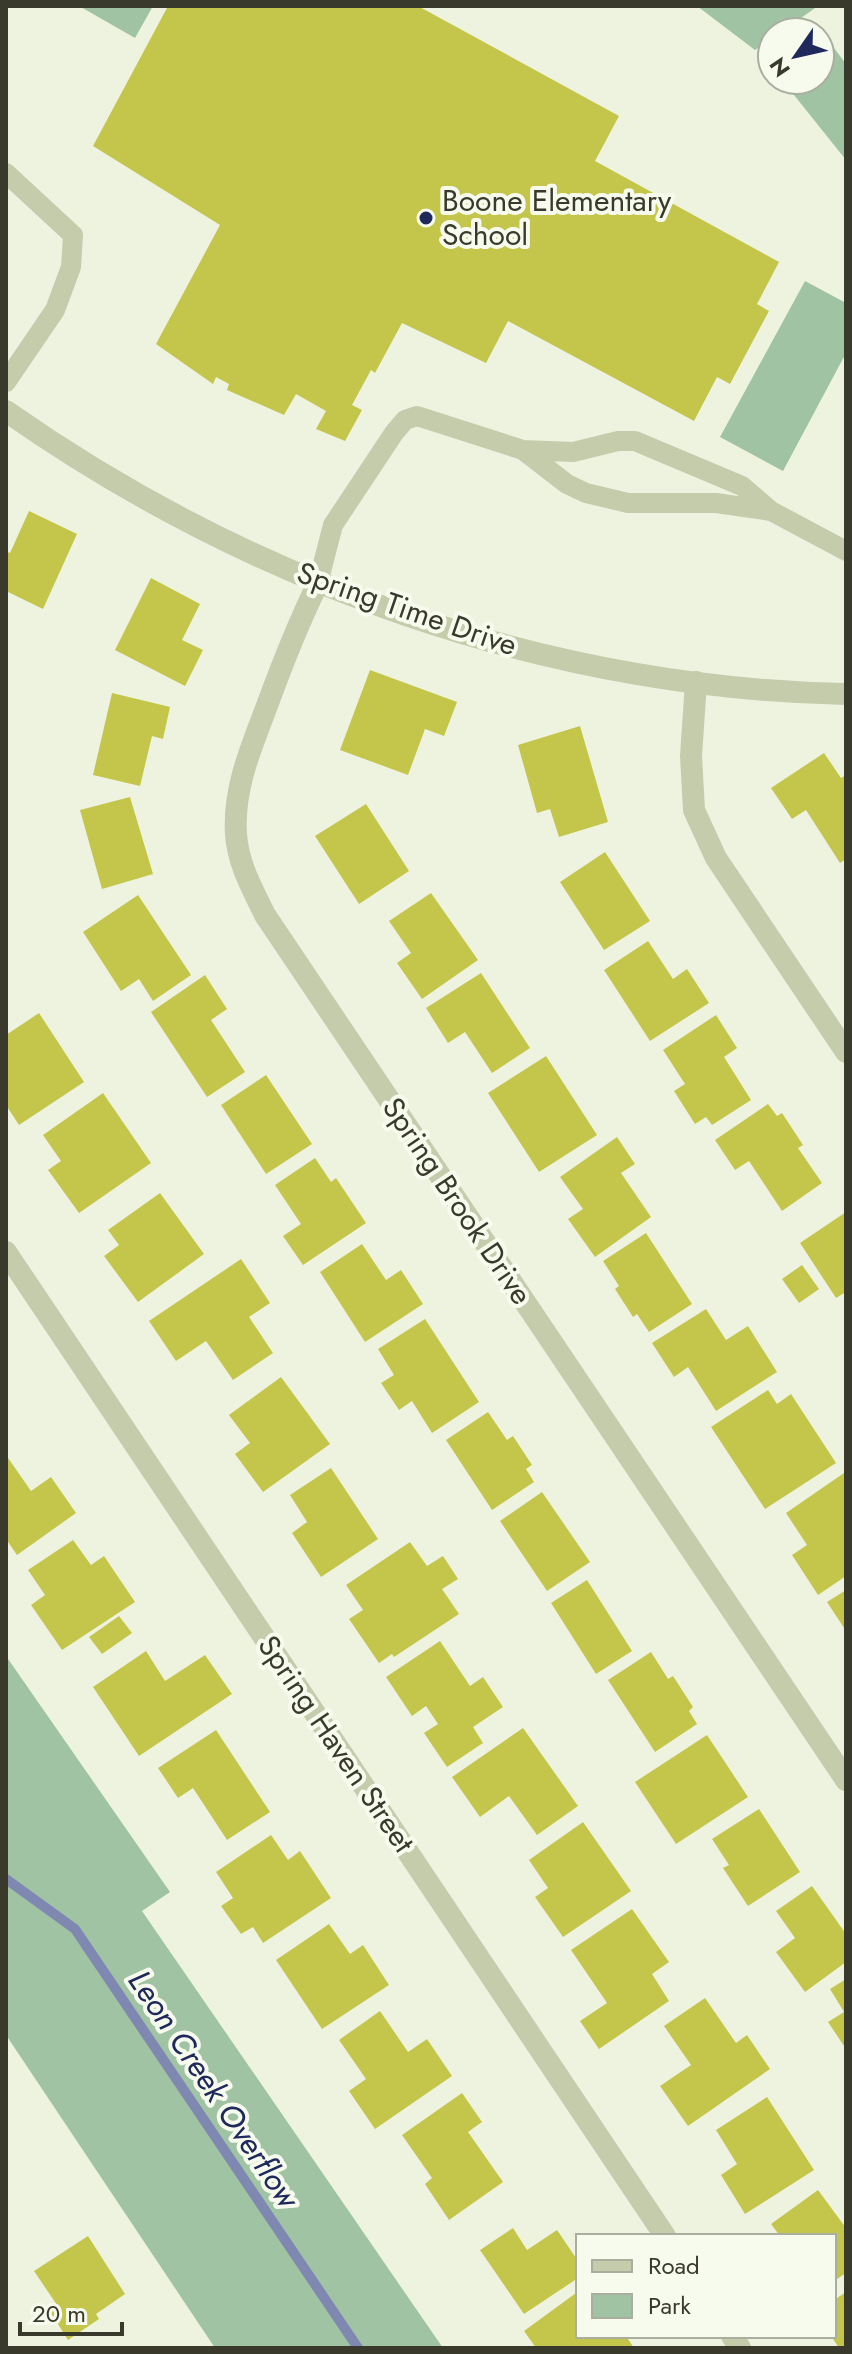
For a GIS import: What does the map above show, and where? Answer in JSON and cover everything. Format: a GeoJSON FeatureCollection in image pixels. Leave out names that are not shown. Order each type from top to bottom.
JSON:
{"type":"FeatureCollection","features":[{"type":"Feature","properties":{"kind":"street","name":"Spring Time Drive"},"geometry":{"type":"LineString","coordinates":[[6,411],[155,506],[318,583],[422,621],[603,667],[771,691],[846,694]]}},
{"type":"Feature","properties":{"kind":"street","name":"Spring Brook Drive"},"geometry":{"type":"LineString","coordinates":[[318,583],[295,630],[237,794],[236,836],[242,868],[265,915],[846,1780]]}},
{"type":"Feature","properties":{"kind":"street"},"geometry":{"type":"LineString","coordinates":[[696,682],[691,756],[694,810],[716,858],[846,1052]]}},
{"type":"Feature","properties":{"kind":"street","name":"Spring Haven Street"},"geometry":{"type":"LineString","coordinates":[[6,1252],[664,2234]]}},
{"type":"Feature","properties":{"kind":"lane"},"geometry":{"type":"LineString","coordinates":[[6,173],[73,235],[71,267],[55,310],[6,382]]}},
{"type":"Feature","properties":{"kind":"lane"},"geometry":{"type":"LineString","coordinates":[[318,583],[333,525],[405,420],[417,416],[523,450],[573,452],[618,441],[635,441],[742,486],[771,511],[846,551]]}},
{"type":"Feature","properties":{"kind":"lane"},"geometry":{"type":"LineString","coordinates":[[523,450],[567,484],[607,499],[641,503],[716,503],[771,511]]}},
{"type":"Feature","properties":{"kind":"green space"},"geometry":{"type":"Polygon","coordinates":[[[79,6],[153,6],[135,38],[79,6]]]}},
{"type":"Feature","properties":{"kind":"green space"},"geometry":{"type":"Polygon","coordinates":[[[697,6],[818,6],[804,16],[756,16],[755,50],[697,6]]]}},
{"type":"Feature","properties":{"kind":"green space"},"geometry":{"type":"Polygon","coordinates":[[[836,51],[846,64],[846,160],[795,96],[836,96],[836,51]]]}},
{"type":"Feature","properties":{"kind":"green space"},"geometry":{"type":"Polygon","coordinates":[[[805,281],[846,303],[846,353],[783,471],[720,437],[805,281]]]}},
{"type":"Feature","properties":{"kind":"green space"},"geometry":{"type":"Polygon","coordinates":[[[6,1656],[170,1892],[142,1911],[443,2348],[215,2348],[6,2035],[6,1656]]]}},
{"type":"Feature","properties":{"kind":"building"},"geometry":{"type":"Polygon","coordinates":[[[168,6],[418,6],[619,116],[595,161],[779,262],[757,304],[769,311],[730,384],[717,377],[694,421],[508,321],[486,363],[402,323],[375,373],[371,370],[352,405],[362,410],[345,441],[316,429],[326,411],[296,394],[284,415],[227,390],[229,384],[216,377],[213,384],[156,344],[220,225],[93,146],[168,6]]]}},
{"type":"Feature","properties":{"kind":"building"},"geometry":{"type":"Polygon","coordinates":[[[29,511],[77,534],[43,609],[6,591],[6,551],[10,553],[29,511]]]}},
{"type":"Feature","properties":{"kind":"building"},"geometry":{"type":"Polygon","coordinates":[[[151,578],[200,604],[182,640],[203,650],[185,686],[115,650],[151,578]]]}},
{"type":"Feature","properties":{"kind":"building"},"geometry":{"type":"Polygon","coordinates":[[[370,670],[457,702],[444,736],[425,729],[408,775],[340,750],[370,670]]]}},
{"type":"Feature","properties":{"kind":"building"},"geometry":{"type":"Polygon","coordinates":[[[112,693],[170,707],[163,739],[152,736],[140,786],[93,775],[112,693]]]}},
{"type":"Feature","properties":{"kind":"building"},"geometry":{"type":"Polygon","coordinates":[[[580,726],[608,822],[559,837],[550,809],[537,813],[518,745],[580,726]]]}},
{"type":"Feature","properties":{"kind":"building"},"geometry":{"type":"Polygon","coordinates":[[[824,753],[841,778],[846,775],[846,859],[840,863],[806,810],[792,819],[771,788],[824,753]]]}},
{"type":"Feature","properties":{"kind":"building"},"geometry":{"type":"Polygon","coordinates":[[[130,797],[153,874],[102,889],[80,810],[130,797]]]}},
{"type":"Feature","properties":{"kind":"building"},"geometry":{"type":"Polygon","coordinates":[[[366,804],[409,871],[359,904],[315,836],[366,804]]]}},
{"type":"Feature","properties":{"kind":"building"},"geometry":{"type":"Polygon","coordinates":[[[605,852],[650,921],[604,950],[560,882],[605,852]]]}},
{"type":"Feature","properties":{"kind":"building"},"geometry":{"type":"Polygon","coordinates":[[[431,893],[478,960],[422,999],[397,963],[411,953],[389,921],[431,893]]]}},
{"type":"Feature","properties":{"kind":"building"},"geometry":{"type":"Polygon","coordinates":[[[138,895],[191,975],[153,1001],[139,979],[121,991],[83,932],[138,895]]]}},
{"type":"Feature","properties":{"kind":"building"},"geometry":{"type":"Polygon","coordinates":[[[648,941],[673,979],[687,969],[709,1003],[650,1041],[604,970],[648,941]]]}},
{"type":"Feature","properties":{"kind":"building"},"geometry":{"type":"Polygon","coordinates":[[[481,973],[530,1048],[492,1073],[465,1032],[448,1043],[426,1008],[481,973]]]}},
{"type":"Feature","properties":{"kind":"building"},"geometry":{"type":"Polygon","coordinates":[[[205,975],[227,1009],[211,1020],[245,1072],[207,1097],[151,1012],[205,975]]]}},
{"type":"Feature","properties":{"kind":"building"},"geometry":{"type":"Polygon","coordinates":[[[39,1013],[84,1082],[19,1125],[6,1105],[6,1035],[39,1013]]]}},
{"type":"Feature","properties":{"kind":"building"},"geometry":{"type":"Polygon","coordinates":[[[716,1015],[737,1048],[724,1057],[751,1100],[712,1125],[706,1117],[695,1124],[674,1091],[685,1084],[663,1050],[716,1015]]]}},
{"type":"Feature","properties":{"kind":"building"},"geometry":{"type":"Polygon","coordinates":[[[546,1056],[597,1135],[539,1172],[488,1093],[546,1056]]]}},
{"type":"Feature","properties":{"kind":"building"},"geometry":{"type":"Polygon","coordinates":[[[266,1075],[312,1144],[266,1174],[221,1105],[266,1075]]]}},
{"type":"Feature","properties":{"kind":"building"},"geometry":{"type":"Polygon","coordinates":[[[103,1093],[151,1163],[79,1213],[48,1170],[61,1161],[43,1135],[103,1093]]]}},
{"type":"Feature","properties":{"kind":"building"},"geometry":{"type":"Polygon","coordinates":[[[768,1104],[777,1116],[782,1113],[803,1145],[798,1148],[822,1183],[782,1211],[749,1161],[735,1170],[715,1140],[768,1104]]]}},
{"type":"Feature","properties":{"kind":"building"},"geometry":{"type":"Polygon","coordinates":[[[617,1137],[635,1164],[621,1173],[651,1217],[595,1257],[568,1219],[583,1209],[560,1177],[617,1137]]]}},
{"type":"Feature","properties":{"kind":"building"},"geometry":{"type":"Polygon","coordinates":[[[315,1158],[331,1182],[336,1178],[366,1223],[303,1265],[283,1236],[301,1224],[275,1185],[315,1158]]]}},
{"type":"Feature","properties":{"kind":"building"},"geometry":{"type":"Polygon","coordinates":[[[160,1193],[204,1254],[138,1302],[104,1256],[119,1245],[108,1230],[160,1193]]]}},
{"type":"Feature","properties":{"kind":"building"},"geometry":{"type":"Polygon","coordinates":[[[846,1212],[846,1292],[836,1298],[800,1243],[846,1212]]]}},
{"type":"Feature","properties":{"kind":"building"},"geometry":{"type":"Polygon","coordinates":[[[646,1233],[692,1304],[649,1332],[637,1314],[633,1317],[615,1289],[619,1286],[603,1261],[646,1233]]]}},
{"type":"Feature","properties":{"kind":"building"},"geometry":{"type":"Polygon","coordinates":[[[362,1244],[386,1280],[401,1270],[423,1304],[365,1342],[320,1272],[362,1244]]]}},
{"type":"Feature","properties":{"kind":"building"},"geometry":{"type":"Polygon","coordinates":[[[241,1259],[270,1303],[249,1317],[273,1353],[233,1380],[206,1341],[176,1361],[149,1321],[241,1259]]]}},
{"type":"Feature","properties":{"kind":"building"},"geometry":{"type":"Polygon","coordinates":[[[802,1265],[819,1289],[799,1303],[782,1279],[802,1265]]]}},
{"type":"Feature","properties":{"kind":"building"},"geometry":{"type":"Polygon","coordinates":[[[706,1309],[726,1340],[748,1326],[777,1372],[716,1411],[688,1367],[674,1377],[652,1343],[706,1309]]]}},
{"type":"Feature","properties":{"kind":"building"},"geometry":{"type":"Polygon","coordinates":[[[425,1319],[479,1402],[432,1433],[412,1401],[399,1410],[381,1383],[394,1375],[378,1349],[425,1319]]]}},
{"type":"Feature","properties":{"kind":"building"},"geometry":{"type":"Polygon","coordinates":[[[281,1377],[330,1444],[263,1492],[235,1454],[250,1443],[229,1415],[281,1377]]]}},
{"type":"Feature","properties":{"kind":"building"},"geometry":{"type":"Polygon","coordinates":[[[768,1390],[777,1404],[791,1394],[836,1463],[765,1509],[711,1427],[768,1390]]]}},
{"type":"Feature","properties":{"kind":"building"},"geometry":{"type":"Polygon","coordinates":[[[488,1412],[507,1440],[513,1436],[532,1465],[526,1469],[534,1482],[492,1510],[446,1440],[488,1412]]]}},
{"type":"Feature","properties":{"kind":"building"},"geometry":{"type":"Polygon","coordinates":[[[6,1455],[31,1491],[51,1477],[76,1513],[17,1555],[6,1539],[6,1455]]]}},
{"type":"Feature","properties":{"kind":"building"},"geometry":{"type":"Polygon","coordinates":[[[331,1468],[378,1539],[321,1577],[292,1533],[307,1522],[290,1495],[331,1468]]]}},
{"type":"Feature","properties":{"kind":"building"},"geometry":{"type":"Polygon","coordinates":[[[844,1473],[846,1576],[818,1595],[792,1555],[807,1545],[786,1513],[844,1473]]]}},
{"type":"Feature","properties":{"kind":"building"},"geometry":{"type":"Polygon","coordinates":[[[542,1492],[590,1562],[547,1591],[500,1521],[542,1492]]]}},
{"type":"Feature","properties":{"kind":"building"},"geometry":{"type":"Polygon","coordinates":[[[73,1540],[91,1565],[104,1556],[135,1602],[62,1650],[31,1605],[45,1595],[28,1570],[73,1540]]]}},
{"type":"Feature","properties":{"kind":"building"},"geometry":{"type":"Polygon","coordinates":[[[410,1542],[427,1566],[443,1556],[458,1579],[442,1589],[459,1614],[394,1657],[392,1654],[379,1663],[349,1619],[363,1610],[346,1585],[410,1542]]]}},
{"type":"Feature","properties":{"kind":"building"},"geometry":{"type":"Polygon","coordinates":[[[587,1580],[632,1651],[596,1674],[551,1603],[587,1580]]]}},
{"type":"Feature","properties":{"kind":"building"},"geometry":{"type":"Polygon","coordinates":[[[846,1590],[846,1631],[827,1602],[846,1590]]]}},
{"type":"Feature","properties":{"kind":"building"},"geometry":{"type":"Polygon","coordinates":[[[119,1616],[132,1633],[102,1654],[89,1637],[119,1616]]]}},
{"type":"Feature","properties":{"kind":"building"},"geometry":{"type":"Polygon","coordinates":[[[440,1641],[470,1686],[483,1677],[503,1707],[473,1727],[483,1743],[447,1767],[424,1733],[438,1724],[426,1706],[412,1716],[386,1677],[440,1641]]]}},
{"type":"Feature","properties":{"kind":"building"},"geometry":{"type":"Polygon","coordinates":[[[146,1651],[165,1681],[205,1655],[232,1694],[139,1756],[93,1687],[146,1651]]]}},
{"type":"Feature","properties":{"kind":"building"},"geometry":{"type":"Polygon","coordinates":[[[651,1652],[668,1679],[673,1676],[693,1707],[689,1711],[697,1724],[655,1752],[608,1680],[651,1652]]]}},
{"type":"Feature","properties":{"kind":"building"},"geometry":{"type":"Polygon","coordinates":[[[523,1728],[578,1806],[537,1835],[509,1796],[480,1817],[452,1777],[523,1728]]]}},
{"type":"Feature","properties":{"kind":"building"},"geometry":{"type":"Polygon","coordinates":[[[216,1730],[270,1812],[227,1840],[193,1788],[178,1798],[158,1768],[216,1730]]]}},
{"type":"Feature","properties":{"kind":"building"},"geometry":{"type":"Polygon","coordinates":[[[707,1735],[748,1797],[676,1844],[635,1782],[707,1735]]]}},
{"type":"Feature","properties":{"kind":"building"},"geometry":{"type":"Polygon","coordinates":[[[759,1809],[800,1872],[748,1906],[723,1868],[729,1865],[712,1839],[759,1809]]]}},
{"type":"Feature","properties":{"kind":"building"},"geometry":{"type":"Polygon","coordinates":[[[583,1822],[631,1891],[563,1937],[535,1897],[548,1888],[529,1860],[583,1822]]]}},
{"type":"Feature","properties":{"kind":"building"},"geometry":{"type":"Polygon","coordinates":[[[271,1835],[288,1860],[300,1851],[331,1898],[263,1943],[253,1927],[241,1934],[221,1906],[233,1898],[216,1872],[271,1835]]]}},
{"type":"Feature","properties":{"kind":"building"},"geometry":{"type":"Polygon","coordinates":[[[812,1886],[846,1934],[846,1962],[805,1992],[776,1952],[795,1938],[776,1911],[812,1886]]]}},
{"type":"Feature","properties":{"kind":"building"},"geometry":{"type":"Polygon","coordinates":[[[632,1909],[669,1962],[652,1974],[669,2001],[599,2049],[580,2021],[607,2003],[571,1950],[632,1909]]]}},
{"type":"Feature","properties":{"kind":"building"},"geometry":{"type":"Polygon","coordinates":[[[329,1924],[350,1954],[363,1945],[389,1985],[322,2029],[276,1960],[329,1924]]]}},
{"type":"Feature","properties":{"kind":"building"},"geometry":{"type":"Polygon","coordinates":[[[846,1979],[846,2049],[828,2022],[844,2012],[830,1989],[846,1979]]]}},
{"type":"Feature","properties":{"kind":"building"},"geometry":{"type":"Polygon","coordinates":[[[705,1998],[736,2043],[747,2035],[770,2069],[688,2126],[660,2086],[691,2065],[664,2026],[705,1998]]]}},
{"type":"Feature","properties":{"kind":"building"},"geometry":{"type":"Polygon","coordinates":[[[380,2011],[408,2052],[427,2039],[452,2076],[375,2129],[349,2091],[366,2079],[339,2040],[380,2011]]]}},
{"type":"Feature","properties":{"kind":"building"},"geometry":{"type":"Polygon","coordinates":[[[462,2093],[482,2122],[468,2132],[503,2182],[449,2220],[425,2184],[432,2178],[402,2135],[462,2093]]]}},
{"type":"Feature","properties":{"kind":"building"},"geometry":{"type":"Polygon","coordinates":[[[767,2097],[814,2170],[745,2214],[721,2175],[737,2164],[716,2130],[767,2097]]]}},
{"type":"Feature","properties":{"kind":"building"},"geometry":{"type":"Polygon","coordinates":[[[818,2190],[846,2228],[846,2273],[836,2280],[836,2234],[778,2234],[771,2224],[818,2190]]]}},
{"type":"Feature","properties":{"kind":"building"},"geometry":{"type":"Polygon","coordinates":[[[513,2228],[527,2250],[557,2230],[576,2258],[576,2279],[524,2314],[480,2250],[513,2228]]]}},
{"type":"Feature","properties":{"kind":"building"},"geometry":{"type":"Polygon","coordinates":[[[88,2236],[125,2294],[96,2314],[99,2319],[68,2340],[49,2310],[57,2305],[34,2271],[88,2236]]]}},
{"type":"Feature","properties":{"kind":"building"},"geometry":{"type":"Polygon","coordinates":[[[846,2292],[846,2348],[839,2348],[832,2338],[836,2338],[836,2299],[846,2292]]]}},
{"type":"Feature","properties":{"kind":"building"},"geometry":{"type":"Polygon","coordinates":[[[576,2293],[576,2338],[627,2338],[634,2348],[536,2348],[524,2331],[576,2293]]]}},
{"type":"Feature","properties":{"kind":"waterway","name":"Leon Creek Overflow"},"geometry":{"type":"LineString","coordinates":[[6,1879],[75,1929],[358,2348]]}},
{"type":"Feature","properties":{"kind":"place","name":"Boone Elementary School"},"geometry":{"type":"Point","coordinates":[426,218]}}]}
